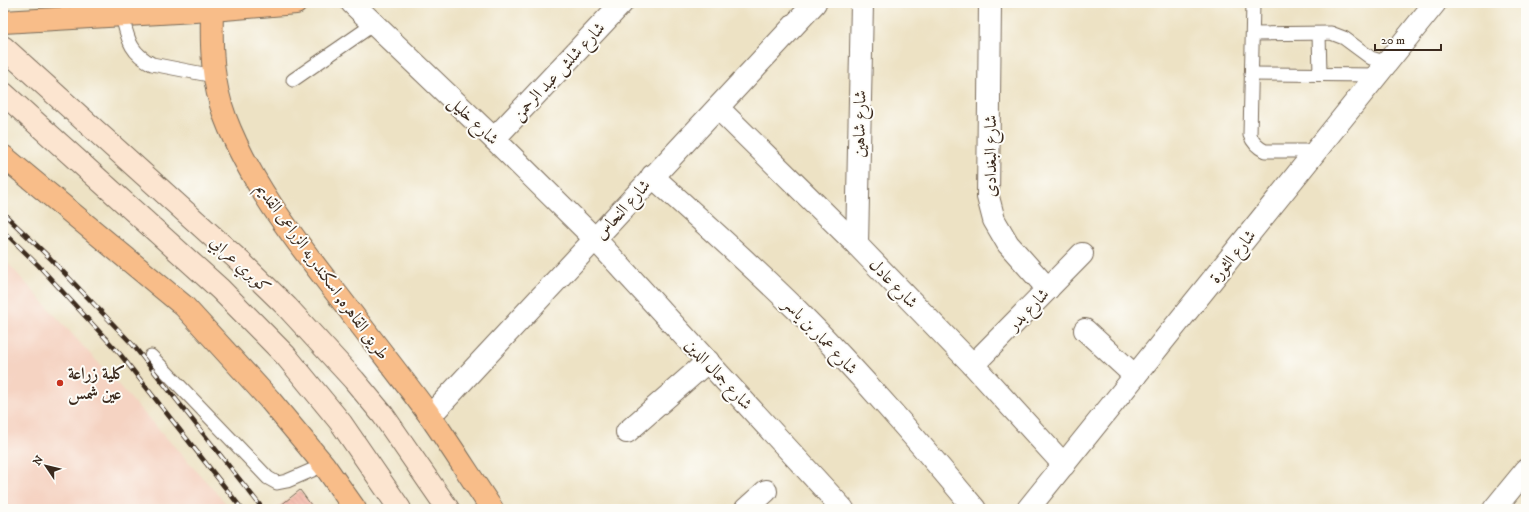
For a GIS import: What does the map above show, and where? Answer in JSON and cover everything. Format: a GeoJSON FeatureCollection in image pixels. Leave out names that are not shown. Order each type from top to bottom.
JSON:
{"type":"FeatureCollection","features":[{"type":"Feature","properties":{"kind":"main road"},"geometry":{"type":"LineString","coordinates":[[3,22],[122,16],[296,3]]}},
{"type":"Feature","properties":{"kind":"main road","name":"طريق القاهره, اسكندريه الزراعى القديم"},"geometry":{"type":"LineString","coordinates":[[212,10],[211,46],[214,76],[224,116],[237,145],[254,176],[294,237],[430,416],[492,509]]}},
{"type":"Feature","properties":{"kind":"main road","name":"كوبري عرابي"},"geometry":{"type":"LineString","coordinates":[[3,47],[244,265],[287,307],[354,380],[383,415],[448,509]]}},
{"type":"Feature","properties":{"kind":"main road","name":"كوبري عرابي"},"geometry":{"type":"LineString","coordinates":[[3,93],[215,284],[286,356],[342,423],[400,509]]}},
{"type":"Feature","properties":{"kind":"main road"},"geometry":{"type":"LineString","coordinates":[[3,156],[184,306],[269,399],[324,465],[355,509]]}},
{"type":"Feature","properties":{"kind":"street","name":"شارع خليل"},"geometry":{"type":"LineString","coordinates":[[352,3],[494,139],[595,239]]}},
{"type":"Feature","properties":{"kind":"street","name":"شارع شلش عبد الرحمن"},"geometry":{"type":"LineString","coordinates":[[494,139],[622,3]]}},
{"type":"Feature","properties":{"kind":"street","name":"شارع النحاس"},"geometry":{"type":"LineString","coordinates":[[430,416],[652,176],[718,108],[815,3]]}},
{"type":"Feature","properties":{"kind":"street","name":"شارع شاهين"},"geometry":{"type":"LineString","coordinates":[[857,245],[862,3]]}},
{"type":"Feature","properties":{"kind":"street","name":"شارع البغدادى"},"geometry":{"type":"LineString","coordinates":[[990,3],[988,197],[994,220],[1008,244],[1048,289]]}},
{"type":"Feature","properties":{"kind":"street","name":"شارع الثورة"},"geometry":{"type":"LineString","coordinates":[[1028,509],[1435,3]]}},
{"type":"Feature","properties":{"kind":"street","name":"شارع عادل"},"geometry":{"type":"LineString","coordinates":[[718,108],[857,245],[973,365],[1064,465]]}},
{"type":"Feature","properties":{"kind":"street","name":"شارع عمار بن ياسر"},"geometry":{"type":"LineString","coordinates":[[652,176],[726,242],[798,311],[866,383],[975,509]]}},
{"type":"Feature","properties":{"kind":"street","name":"شارع جمال الدين"},"geometry":{"type":"LineString","coordinates":[[595,239],[843,509]]}},
{"type":"Feature","properties":{"kind":"street","name":"شارع بدر"},"geometry":{"type":"LineString","coordinates":[[973,365],[1082,254]]}},
{"type":"Feature","properties":{"kind":"street"},"geometry":{"type":"LineString","coordinates":[[1085,330],[1135,376]]}},
{"type":"Feature","properties":{"kind":"street"},"geometry":{"type":"LineString","coordinates":[[627,432],[708,361]]}},
{"type":"Feature","properties":{"kind":"street"},"geometry":{"type":"LineString","coordinates":[[1494,509],[1524,478]]}},
{"type":"Feature","properties":{"kind":"street"},"geometry":{"type":"LineString","coordinates":[[746,509],[766,491]]}},
{"type":"Feature","properties":{"kind":"lane"},"geometry":{"type":"LineString","coordinates":[[1253,3],[1250,134],[1253,142],[1258,147],[1266,151],[1317,151]]}},
{"type":"Feature","properties":{"kind":"lane"},"geometry":{"type":"LineString","coordinates":[[122,16],[131,46],[140,57],[152,64],[214,76]]}},
{"type":"Feature","properties":{"kind":"lane"},"geometry":{"type":"LineString","coordinates":[[293,80],[374,24]]}},
{"type":"Feature","properties":{"kind":"lane"},"geometry":{"type":"LineString","coordinates":[[1252,34],[1331,33],[1344,38],[1371,58],[1382,69]]}},
{"type":"Feature","properties":{"kind":"lane"},"geometry":{"type":"LineString","coordinates":[[1319,34],[1320,74]]}},
{"type":"Feature","properties":{"kind":"lane"},"geometry":{"type":"LineString","coordinates":[[1251,74],[1320,74],[1382,69]]}},
{"type":"Feature","properties":{"kind":"lane"},"geometry":{"type":"LineString","coordinates":[[151,356],[268,478],[277,483],[287,481],[324,465]]}},
{"type":"Feature","properties":{"kind":"shaded area","name":"كلية زراعة عين شمس"},"geometry":{"type":"Polygon","coordinates":[[[3,258],[231,509],[3,509],[3,258]]]}},
{"type":"Feature","properties":{"kind":"building"},"geometry":{"type":"Polygon","coordinates":[[[300,490],[314,509],[276,509],[300,490]]]}},
{"type":"Feature","properties":{"kind":"railway"},"geometry":{"type":"LineString","coordinates":[[3,213],[50,258],[133,345],[263,509]]}},
{"type":"Feature","properties":{"kind":"railway"},"geometry":{"type":"LineString","coordinates":[[3,231],[38,265],[120,354],[242,509]]}},
{"type":"Feature","properties":{"kind":"place","name":"كلية زراعة عين شمس"},"geometry":{"type":"Point","coordinates":[60,383]}}]}
